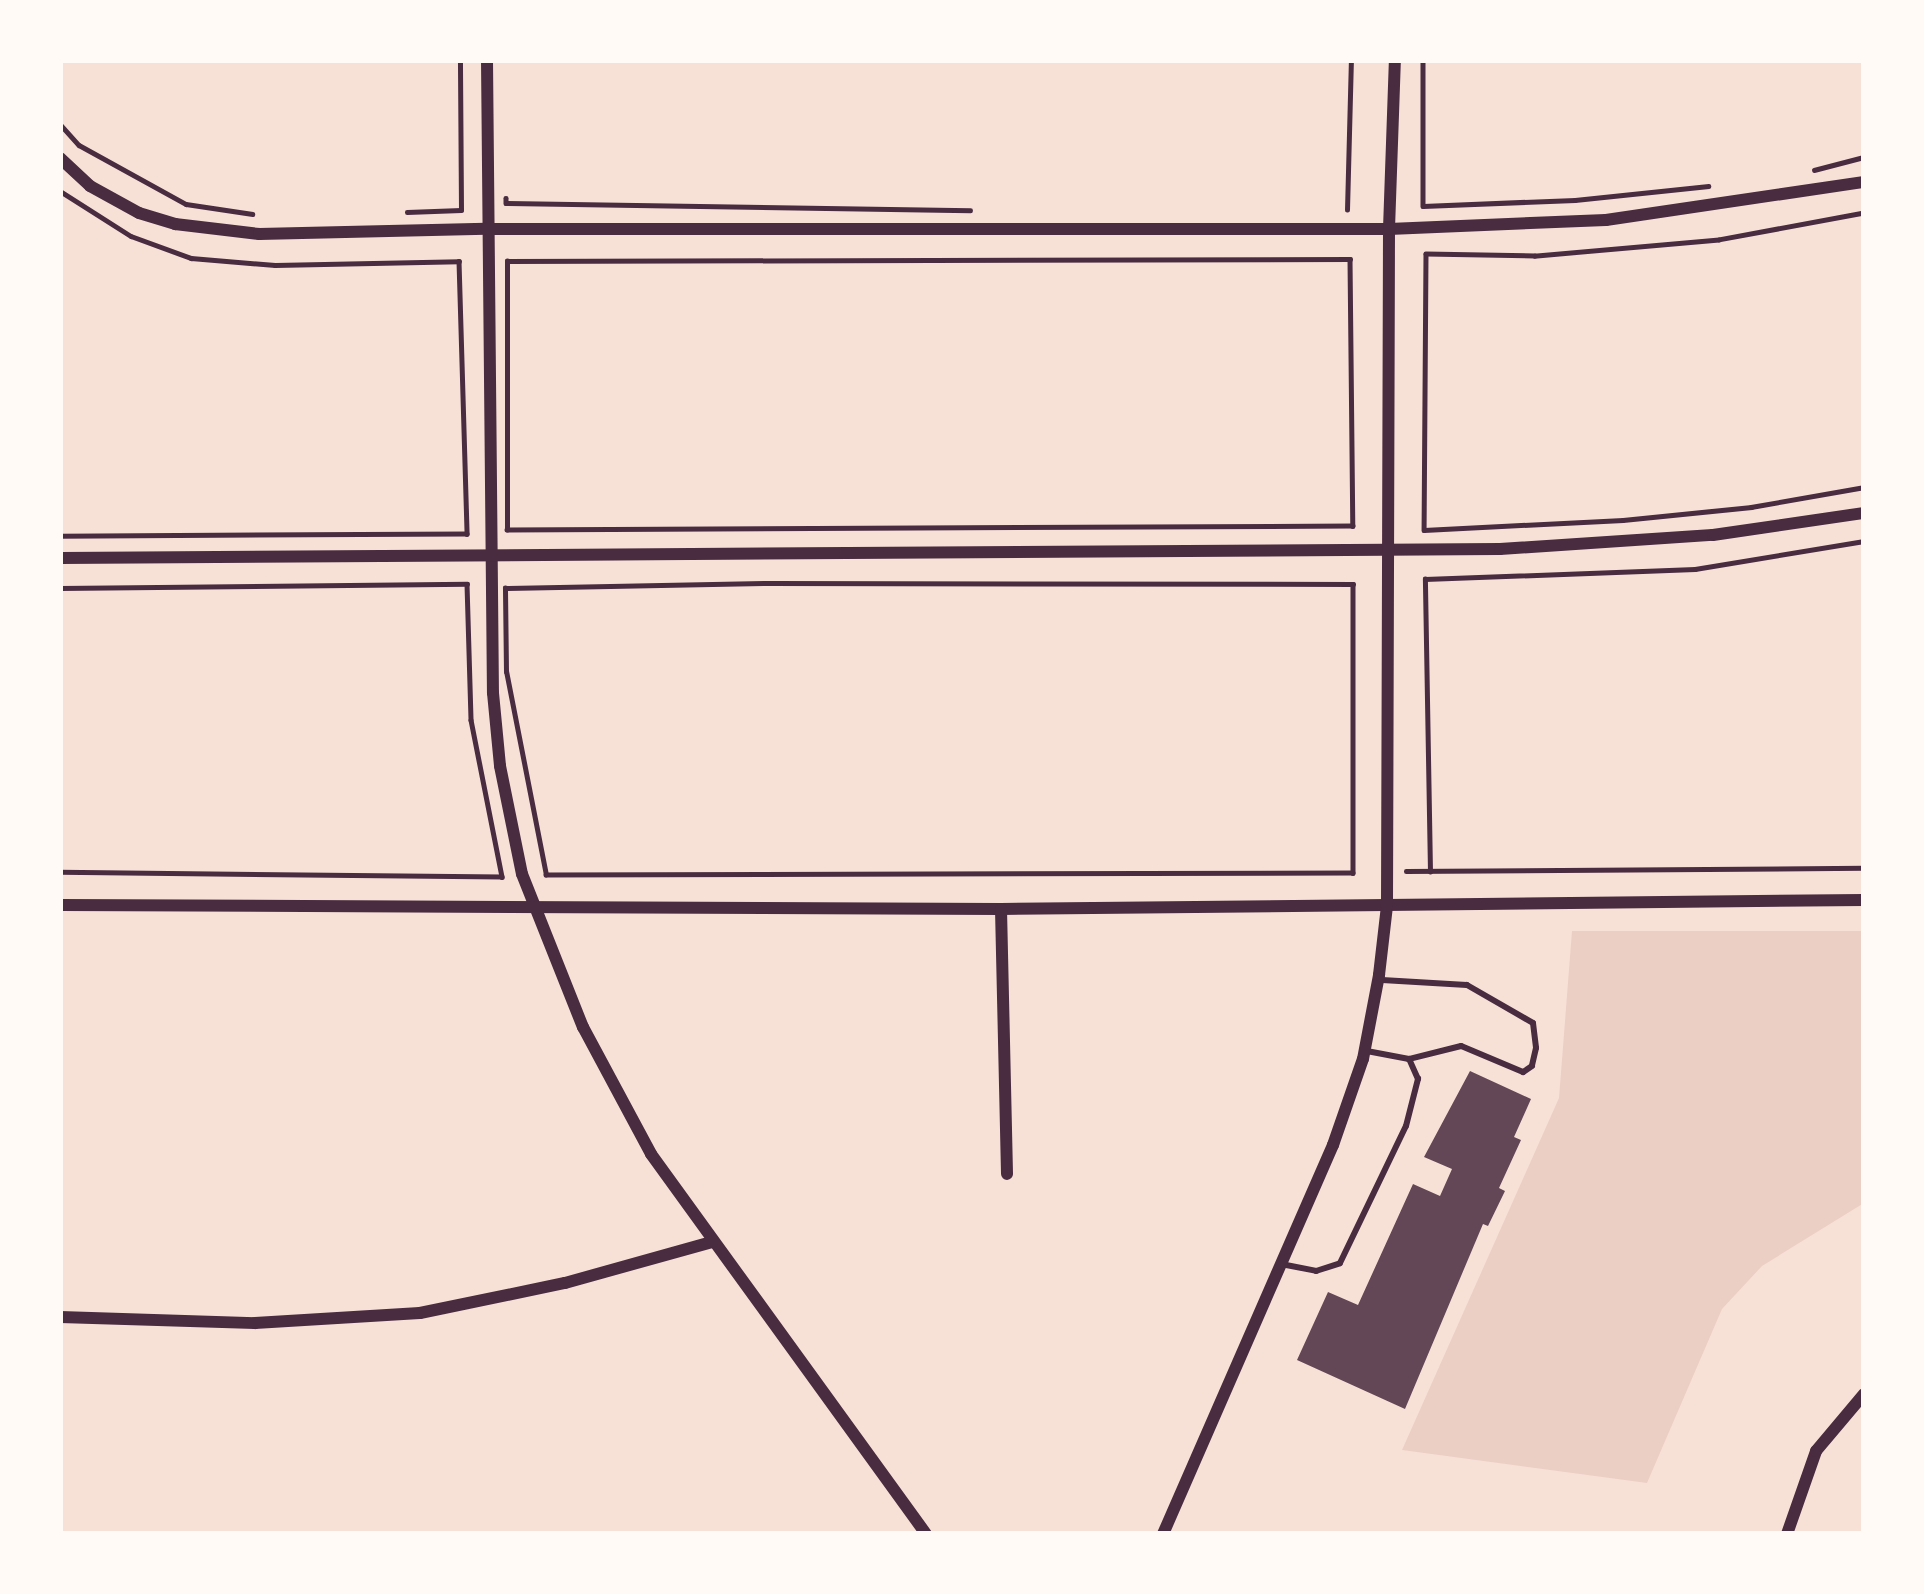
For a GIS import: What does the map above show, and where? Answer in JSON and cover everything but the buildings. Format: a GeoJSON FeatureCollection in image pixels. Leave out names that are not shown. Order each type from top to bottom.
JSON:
{"type":"FeatureCollection","features":[{"type":"Feature","properties":{"kind":"street"},"geometry":{"type":"LineString","coordinates":[[487,60],[489,555],[500,766],[523,874],[583,1027],[621,1105],[712,1241],[926,1534]]}},
{"type":"Feature","properties":{"kind":"street"},"geometry":{"type":"LineString","coordinates":[[1163,1534],[1333,1145],[1365,1051],[1378,980],[1387,906],[1389,229],[1395,60]]}},
{"type":"Feature","properties":{"kind":"street"},"geometry":{"type":"LineString","coordinates":[[60,158],[115,202],[197,228],[259,234],[486,229],[1389,229],[1606,220],[1864,182]]}},
{"type":"Feature","properties":{"kind":"street"},"geometry":{"type":"LineString","coordinates":[[60,558],[1391,550],[1604,544],[1864,513]]}},
{"type":"Feature","properties":{"kind":"street"},"geometry":{"type":"LineString","coordinates":[[60,905],[1001,909],[1864,900]]}},
{"type":"Feature","properties":{"kind":"street"},"geometry":{"type":"LineString","coordinates":[[1001,909],[1007,1174]]}},
{"type":"Feature","properties":{"kind":"street"},"geometry":{"type":"LineString","coordinates":[[60,1318],[255,1323],[420,1313],[565,1283],[712,1241]]}},
{"type":"Feature","properties":{"kind":"street"},"geometry":{"type":"LineString","coordinates":[[1787,1534],[1816,1451],[1864,1394]]}},
{"type":"Feature","properties":{"kind":"lane"},"geometry":{"type":"LineString","coordinates":[[1365,1051],[1409,1059],[1461,1046],[1523,1072],[1532,1066],[1533,1023],[1467,985],[1378,980]]}},
{"type":"Feature","properties":{"kind":"lane"},"geometry":{"type":"LineString","coordinates":[[1281,1264],[1316,1271],[1340,1263],[1352,1245],[1406,1126],[1418,1079],[1409,1059]]}},
{"type":"Feature","properties":{"kind":"path"},"geometry":{"type":"LineString","coordinates":[[396,212],[461,210],[460,60]]}},
{"type":"Feature","properties":{"kind":"path"},"geometry":{"type":"LineString","coordinates":[[1347,211],[1351,60]]}},
{"type":"Feature","properties":{"kind":"path"},"geometry":{"type":"LineString","coordinates":[[1423,60],[1423,206],[1575,200],[1714,185]]}},
{"type":"Feature","properties":{"kind":"path"},"geometry":{"type":"LineString","coordinates":[[60,124],[79,145],[186,204],[265,216]]}},
{"type":"Feature","properties":{"kind":"path"},"geometry":{"type":"LineString","coordinates":[[1800,174],[1864,157]]}},
{"type":"Feature","properties":{"kind":"path"},"geometry":{"type":"LineString","coordinates":[[506,179],[506,203],[986,210]]}},
{"type":"Feature","properties":{"kind":"path"},"geometry":{"type":"LineString","coordinates":[[60,191],[131,236],[191,258],[274,265],[459,261],[467,534],[60,536]]}},
{"type":"Feature","properties":{"kind":"path"},"geometry":{"type":"LineString","coordinates":[[1864,213],[1719,240],[1535,256],[1426,254],[1424,530],[1623,520],[1751,507],[1864,487]]}},
{"type":"Feature","properties":{"kind":"path"},"geometry":{"type":"LineString","coordinates":[[1350,259],[1353,526],[507,530],[507,261],[1350,259]]}},
{"type":"Feature","properties":{"kind":"path"},"geometry":{"type":"LineString","coordinates":[[1430,872],[1425,579],[1695,569],[1864,541]]}},
{"type":"Feature","properties":{"kind":"path"},"geometry":{"type":"LineString","coordinates":[[60,588],[466,584],[471,720],[502,877],[60,872]]}},
{"type":"Feature","properties":{"kind":"path"},"geometry":{"type":"LineString","coordinates":[[1353,584],[1353,873],[546,875],[506,672],[505,588],[1353,584]]}},
{"type":"Feature","properties":{"kind":"path"},"geometry":{"type":"LineString","coordinates":[[1406,872],[1864,868]]}},
{"type":"Feature","properties":{"kind":"shaded area"},"geometry":{"type":"Polygon","coordinates":[[[1572,931],[1864,931],[1864,1203],[1762,1266],[1722,1309],[1647,1483],[1402,1450],[1559,1098],[1572,931]]]}}]}
